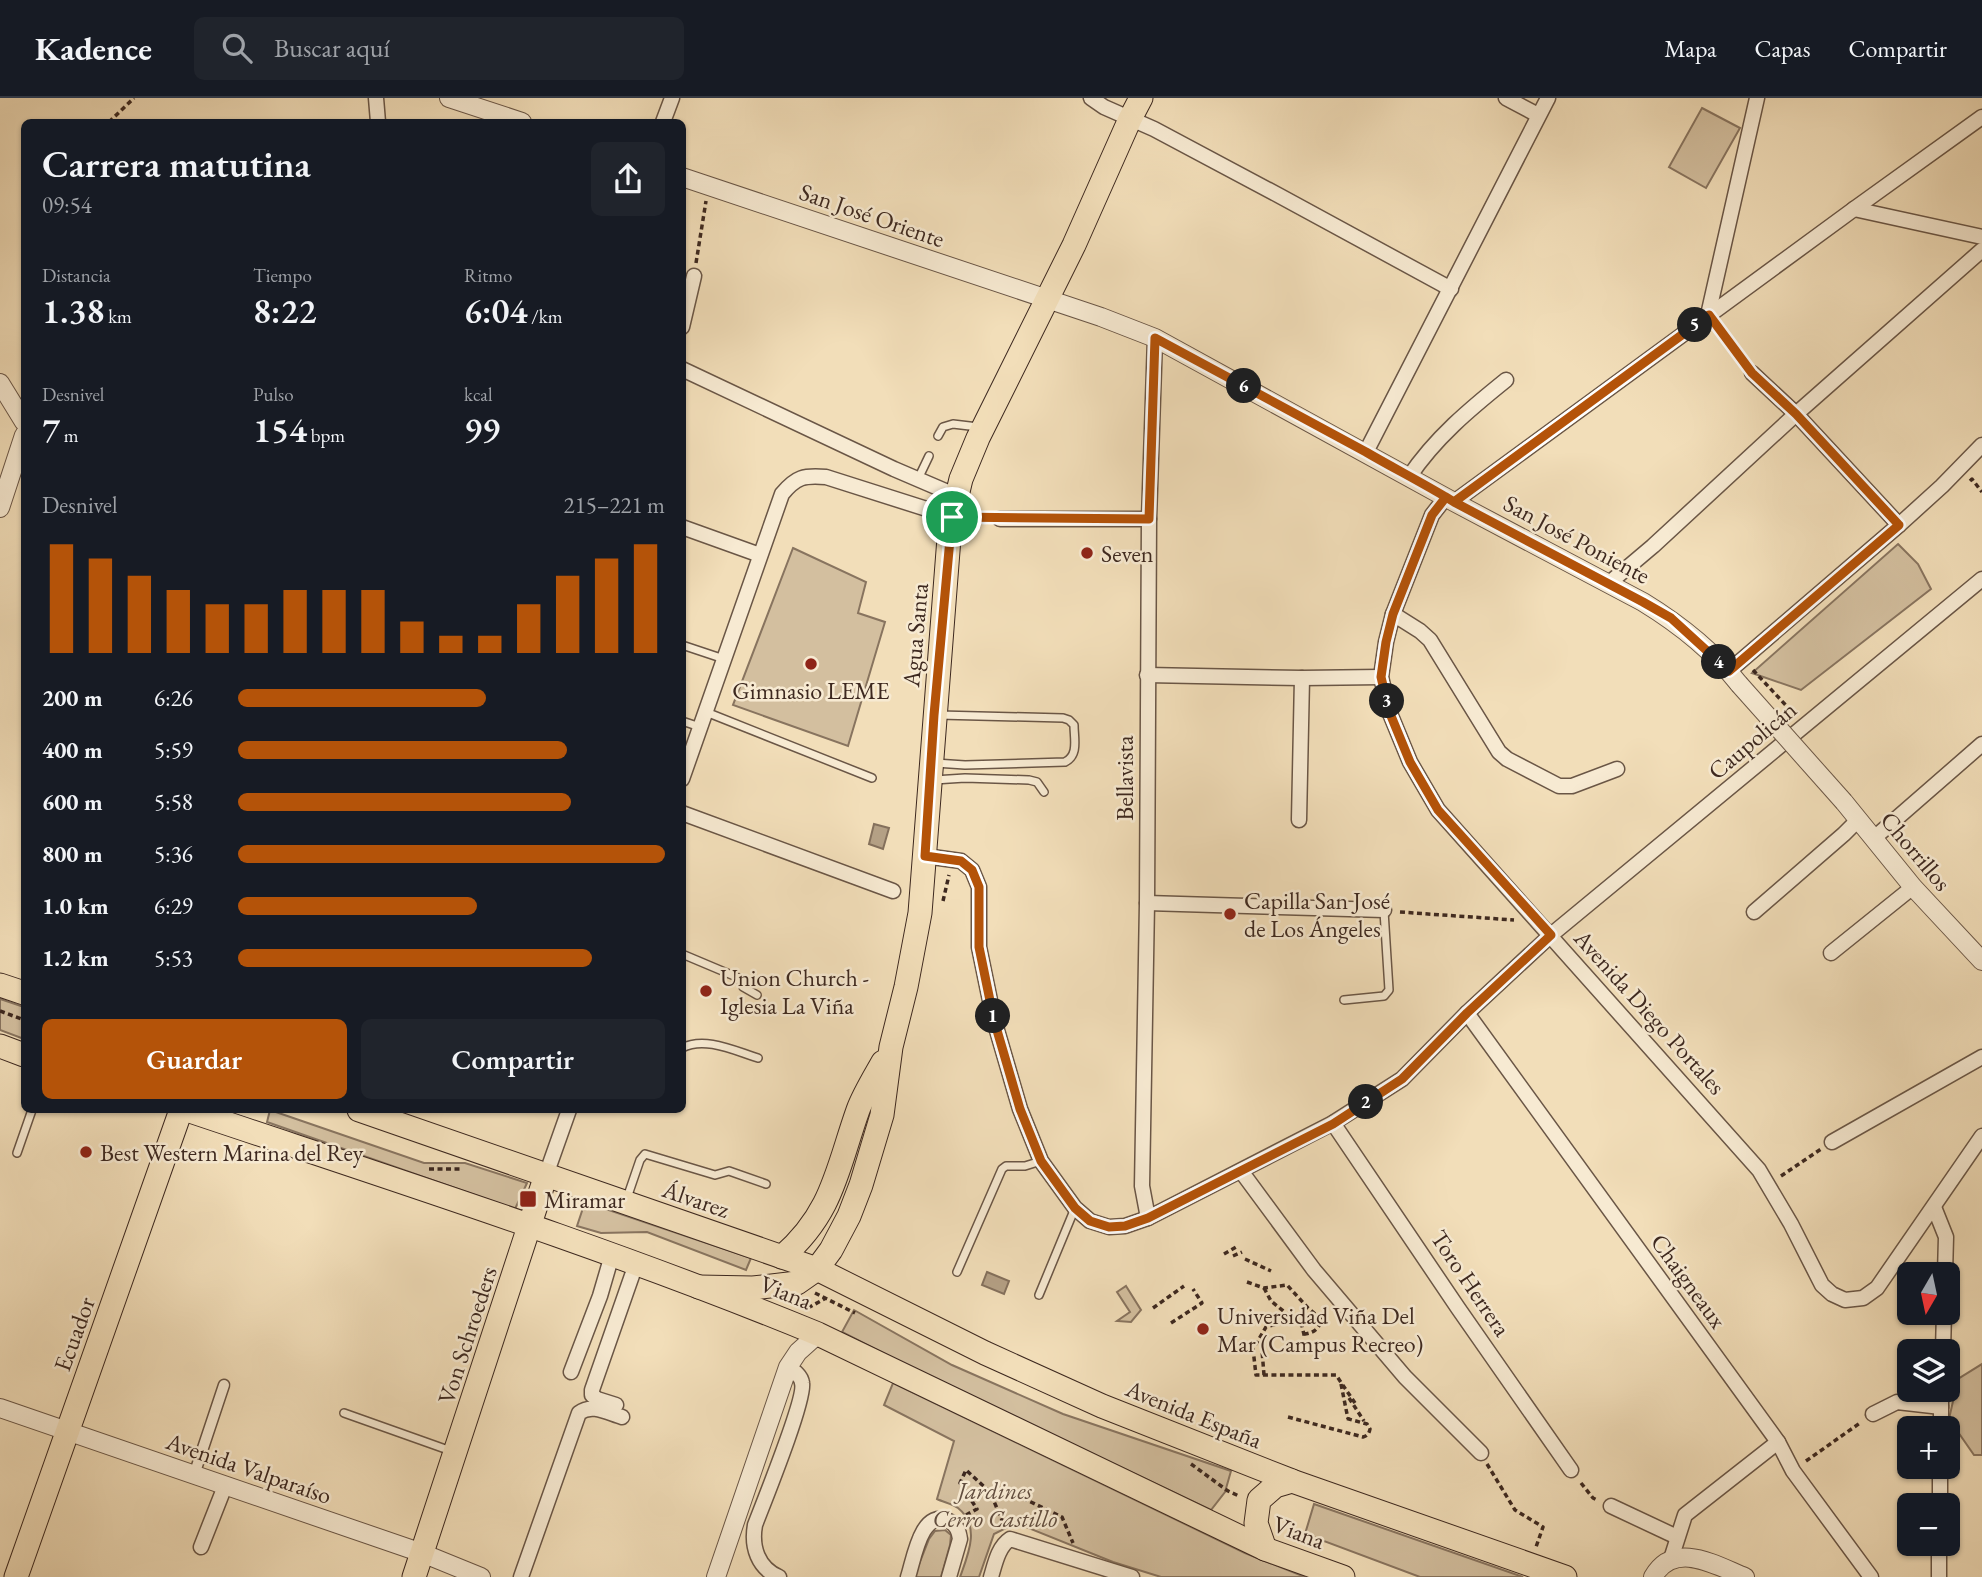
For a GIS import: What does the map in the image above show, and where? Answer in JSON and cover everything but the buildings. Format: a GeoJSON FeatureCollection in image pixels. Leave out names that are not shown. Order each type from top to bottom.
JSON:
{"type":"FeatureCollection","features":[{"type":"Feature","properties":{"kind":"main road","name":"Agua Santa"},"geometry":{"type":"LineString","coordinates":[[817,1269],[843,1228],[861,1185],[882,1115],[891,1047],[914,950],[920,913],[934,715],[954,507],[968,461],[982,428],[1074,245],[1141,98]]}},
{"type":"Feature","properties":{"kind":"main road"},"geometry":{"type":"LineString","coordinates":[[0,985],[21,992]]}},
{"type":"Feature","properties":{"kind":"main road"},"geometry":{"type":"LineString","coordinates":[[0,1046],[21,1054]]}},
{"type":"Feature","properties":{"kind":"main road","name":"Agua Santa"},"geometry":{"type":"LineString","coordinates":[[782,1257],[806,1233],[826,1203],[859,1107],[891,1047]]}},
{"type":"Feature","properties":{"kind":"main road","name":"Ecuador"},"geometry":{"type":"LineString","coordinates":[[16,1577],[180,1113]]}},
{"type":"Feature","properties":{"kind":"main road","name":"Viana"},"geometry":{"type":"LineString","coordinates":[[196,1113],[531,1226],[818,1334],[1265,1549],[1343,1577]]}},
{"type":"Feature","properties":{"kind":"main road","name":"Álvarez"},"geometry":{"type":"LineString","coordinates":[[368,1113],[817,1269]]}},
{"type":"Feature","properties":{"kind":"main road","name":"Von Schroeders"},"geometry":{"type":"LineString","coordinates":[[414,1577],[546,1175]]}},
{"type":"Feature","properties":{"kind":"main road"},"geometry":{"type":"LineString","coordinates":[[699,1287],[776,1287],[797,1283],[817,1269]]}},
{"type":"Feature","properties":{"kind":"main road","name":"Avenida España"},"geometry":{"type":"LineString","coordinates":[[817,1269],[985,1353],[1102,1406],[1292,1481],[1565,1577]]}},
{"type":"Feature","properties":{"kind":"main road"},"geometry":{"type":"LineString","coordinates":[[1265,1549],[1256,1523],[1259,1500],[1275,1486],[1292,1481]]}},
{"type":"Feature","properties":{"kind":"street"},"geometry":{"type":"LineString","coordinates":[[376,98],[378,119]]}},
{"type":"Feature","properties":{"kind":"street"},"geometry":{"type":"LineString","coordinates":[[449,98],[513,119]]}},
{"type":"Feature","properties":{"kind":"street"},"geometry":{"type":"LineString","coordinates":[[664,119],[672,98]]}},
{"type":"Feature","properties":{"kind":"street"},"geometry":{"type":"LineString","coordinates":[[1091,98],[1104,107],[1154,129],[1451,289]]}},
{"type":"Feature","properties":{"kind":"street"},"geometry":{"type":"LineString","coordinates":[[1506,98],[1538,115]]}},
{"type":"Feature","properties":{"kind":"street"},"geometry":{"type":"LineString","coordinates":[[1366,452],[1548,98]]}},
{"type":"Feature","properties":{"kind":"street"},"geometry":{"type":"LineString","coordinates":[[1709,315],[1757,98]]}},
{"type":"Feature","properties":{"kind":"street"},"geometry":{"type":"LineString","coordinates":[[1551,935],[1438,810],[1410,762],[1389,711],[1381,677],[1386,642],[1393,614],[1432,515],[1450,499],[1982,117]]}},
{"type":"Feature","properties":{"kind":"street","name":"San José Oriente"},"geometry":{"type":"LineString","coordinates":[[686,178],[1046,299]]}},
{"type":"Feature","properties":{"kind":"street"},"geometry":{"type":"LineString","coordinates":[[1854,209],[1982,237]]}},
{"type":"Feature","properties":{"kind":"street"},"geometry":{"type":"LineString","coordinates":[[1608,584],[1982,250]]}},
{"type":"Feature","properties":{"kind":"street"},"geometry":{"type":"LineString","coordinates":[[686,310],[694,276]]}},
{"type":"Feature","properties":{"kind":"street","name":"San José Poniente"},"geometry":{"type":"LineString","coordinates":[[1046,299],[1155,338],[1671,618],[1734,678],[1844,802]]}},
{"type":"Feature","properties":{"kind":"street","name":"Bellavista"},"geometry":{"type":"LineString","coordinates":[[1148,1218],[1142,1186],[1149,519],[1155,338]]}},
{"type":"Feature","properties":{"kind":"street"},"geometry":{"type":"LineString","coordinates":[[686,371],[918,480],[954,507]]}},
{"type":"Feature","properties":{"kind":"street"},"geometry":{"type":"LineString","coordinates":[[1752,373],[1796,414],[1899,525]]}},
{"type":"Feature","properties":{"kind":"street"},"geometry":{"type":"LineString","coordinates":[[1409,477],[1419,461],[1455,422],[1506,380]]}},
{"type":"Feature","properties":{"kind":"street"},"geometry":{"type":"LineString","coordinates":[[0,383],[21,417]]}},
{"type":"Feature","properties":{"kind":"street"},"geometry":{"type":"LineString","coordinates":[[0,508],[21,444]]}},
{"type":"Feature","properties":{"kind":"street"},"geometry":{"type":"LineString","coordinates":[[1734,678],[1942,486],[1982,445]]}},
{"type":"Feature","properties":{"kind":"street"},"geometry":{"type":"LineString","coordinates":[[686,767],[782,494],[792,482],[808,475],[826,477],[954,507]]}},
{"type":"Feature","properties":{"kind":"street"},"geometry":{"type":"LineString","coordinates":[[1000,519],[1149,519]]}},
{"type":"Feature","properties":{"kind":"street"},"geometry":{"type":"LineString","coordinates":[[686,528],[760,555]]}},
{"type":"Feature","properties":{"kind":"street","name":"Caupolicán"},"geometry":{"type":"LineString","coordinates":[[1551,935],[1982,579]]}},
{"type":"Feature","properties":{"kind":"street"},"geometry":{"type":"LineString","coordinates":[[1393,614],[1430,640],[1499,752],[1507,759],[1559,786],[1572,786],[1617,769]]}},
{"type":"Feature","properties":{"kind":"street"},"geometry":{"type":"LineString","coordinates":[[1147,675],[1381,677]]}},
{"type":"Feature","properties":{"kind":"street"},"geometry":{"type":"LineString","coordinates":[[1299,820],[1302,678]]}},
{"type":"Feature","properties":{"kind":"street"},"geometry":{"type":"LineString","coordinates":[[1874,839],[1982,744]]}},
{"type":"Feature","properties":{"kind":"street","name":"Chorrillos"},"geometry":{"type":"LineString","coordinates":[[1844,802],[1913,887],[1981,956]]}},
{"type":"Feature","properties":{"kind":"street"},"geometry":{"type":"LineString","coordinates":[[686,814],[893,891]]}},
{"type":"Feature","properties":{"kind":"street"},"geometry":{"type":"LineString","coordinates":[[1754,912],[1858,820]]}},
{"type":"Feature","properties":{"kind":"street","name":"Avenida Diego Portales"},"geometry":{"type":"LineString","coordinates":[[925,856],[961,861],[972,870],[979,887],[979,947],[994,1020],[1020,1109],[1041,1161],[1075,1208],[1090,1221],[1109,1227],[1125,1226],[1148,1218],[1333,1124],[1402,1079],[1467,1013],[1551,935],[1759,1170],[1822,1285],[1844,1300],[1863,1298],[1877,1288],[1982,1136]]}},
{"type":"Feature","properties":{"kind":"street"},"geometry":{"type":"LineString","coordinates":[[1831,953],[1913,887]]}},
{"type":"Feature","properties":{"kind":"street"},"geometry":{"type":"LineString","coordinates":[[1147,903],[1384,910]]}},
{"type":"Feature","properties":{"kind":"street","name":"Chaigneaux"},"geometry":{"type":"LineString","coordinates":[[1467,1013],[1778,1442],[1793,1471],[1871,1577]]}},
{"type":"Feature","properties":{"kind":"street"},"geometry":{"type":"LineString","coordinates":[[1832,1142],[1982,1057]]}},
{"type":"Feature","properties":{"kind":"street","name":"Von Schroeders"},"geometry":{"type":"LineString","coordinates":[[546,1175],[568,1113]]}},
{"type":"Feature","properties":{"kind":"street","name":"Toro Herrera"},"geometry":{"type":"LineString","coordinates":[[1333,1124],[1571,1470]]}},
{"type":"Feature","properties":{"kind":"street"},"geometry":{"type":"LineString","coordinates":[[1241,1171],[1314,1270],[1368,1334],[1405,1377],[1481,1453]]}},
{"type":"Feature","properties":{"kind":"street"},"geometry":{"type":"LineString","coordinates":[[1934,1207],[1946,1237],[1945,1262]]}},
{"type":"Feature","properties":{"kind":"street"},"geometry":{"type":"LineString","coordinates":[[571,1373],[600,1296],[612,1255]]}},
{"type":"Feature","properties":{"kind":"street"},"geometry":{"type":"LineString","coordinates":[[521,1577],[579,1413],[586,1408],[620,1411],[597,1399],[592,1395],[592,1390],[636,1264]]}},
{"type":"Feature","properties":{"kind":"street"},"geometry":{"type":"LineString","coordinates":[[716,1577],[788,1367],[798,1352],[818,1334]]}},
{"type":"Feature","properties":{"kind":"street"},"geometry":{"type":"LineString","coordinates":[[779,1577],[765,1568],[759,1560],[753,1534],[802,1394],[802,1381],[796,1372],[788,1367]]}},
{"type":"Feature","properties":{"kind":"street"},"geometry":{"type":"LineString","coordinates":[[194,1475],[224,1385]]}},
{"type":"Feature","properties":{"kind":"street"},"geometry":{"type":"LineString","coordinates":[[1872,1414],[1897,1402],[1941,1407]]}},
{"type":"Feature","properties":{"kind":"street"},"geometry":{"type":"LineString","coordinates":[[1941,1402],[1941,1416]]}},
{"type":"Feature","properties":{"kind":"street","name":"Avenida Valparaíso"},"geometry":{"type":"LineString","coordinates":[[0,1408],[422,1553],[481,1577]]}},
{"type":"Feature","properties":{"kind":"street"},"geometry":{"type":"LineString","coordinates":[[1671,1559],[1685,1515],[1778,1442]]}},
{"type":"Feature","properties":{"kind":"street"},"geometry":{"type":"LineString","coordinates":[[201,1547],[225,1486]]}},
{"type":"Feature","properties":{"kind":"street"},"geometry":{"type":"LineString","coordinates":[[1611,1506],[1677,1537]]}},
{"type":"Feature","properties":{"kind":"street"},"geometry":{"type":"LineString","coordinates":[[908,1577],[923,1529],[939,1519],[952,1522],[959,1532],[960,1539],[949,1577]]}},
{"type":"Feature","properties":{"kind":"street"},"geometry":{"type":"LineString","coordinates":[[991,1577],[1001,1549],[1010,1539],[1132,1577]]}},
{"type":"Feature","properties":{"kind":"street"},"geometry":{"type":"LineString","coordinates":[[1939,1556],[1939,1577]]}},
{"type":"Feature","properties":{"kind":"street"},"geometry":{"type":"LineString","coordinates":[[1653,1577],[1658,1568],[1671,1559],[1688,1557],[1745,1577]]}},
{"type":"Feature","properties":{"kind":"lane"},"geometry":{"type":"LineString","coordinates":[[939,436],[943,426],[948,425],[982,428]]}},
{"type":"Feature","properties":{"kind":"lane"},"geometry":{"type":"LineString","coordinates":[[918,480],[929,456]]}},
{"type":"Feature","properties":{"kind":"lane"},"geometry":{"type":"LineString","coordinates":[[686,646],[724,659]]}},
{"type":"Feature","properties":{"kind":"lane"},"geometry":{"type":"LineString","coordinates":[[706,712],[872,778]]}},
{"type":"Feature","properties":{"kind":"lane"},"geometry":{"type":"LineString","coordinates":[[931,771],[965,765],[1065,762],[1075,754],[1074,725],[1063,718],[934,715]]}},
{"type":"Feature","properties":{"kind":"lane"},"geometry":{"type":"LineString","coordinates":[[686,722],[700,727]]}},
{"type":"Feature","properties":{"kind":"lane"},"geometry":{"type":"LineString","coordinates":[[931,771],[965,778],[1029,780],[1037,782],[1044,792]]}},
{"type":"Feature","properties":{"kind":"lane"},"geometry":{"type":"LineString","coordinates":[[1344,1000],[1387,994],[1384,910]]}},
{"type":"Feature","properties":{"kind":"lane"},"geometry":{"type":"LineString","coordinates":[[686,956],[739,978],[743,987],[757,995]]}},
{"type":"Feature","properties":{"kind":"lane"},"geometry":{"type":"LineString","coordinates":[[686,1046],[704,1043],[758,1058]]}},
{"type":"Feature","properties":{"kind":"lane"},"geometry":{"type":"LineString","coordinates":[[18,1153],[31,1113]]}},
{"type":"Feature","properties":{"kind":"lane"},"geometry":{"type":"LineString","coordinates":[[626,1202],[640,1160],[645,1154],[715,1175],[729,1171],[766,1184]]}},
{"type":"Feature","properties":{"kind":"lane"},"geometry":{"type":"LineString","coordinates":[[957,1272],[1002,1169],[1006,1166],[1025,1166],[1041,1161]]}},
{"type":"Feature","properties":{"kind":"lane"},"geometry":{"type":"LineString","coordinates":[[1039,1295],[1075,1208]]}},
{"type":"Feature","properties":{"kind":"lane"},"geometry":{"type":"LineString","coordinates":[[344,1413],[455,1452]]}},
{"type":"Feature","properties":{"kind":"path"},"geometry":{"type":"LineString","coordinates":[[113,119],[134,98]]}},
{"type":"Feature","properties":{"kind":"path"},"geometry":{"type":"LineString","coordinates":[[694,276],[708,186]]}},
{"type":"Feature","properties":{"kind":"path"},"geometry":{"type":"LineString","coordinates":[[1709,315],[1752,373]]}},
{"type":"Feature","properties":{"kind":"path"},"geometry":{"type":"LineString","coordinates":[[1412,914],[1503,919]]}},
{"type":"Feature","properties":{"kind":"path"},"geometry":{"type":"LineString","coordinates":[[0,1011],[21,1019]]}},
{"type":"Feature","properties":{"kind":"path"},"geometry":{"type":"LineString","coordinates":[[1768,1185],[1832,1142]]}},
{"type":"Feature","properties":{"kind":"path"},"geometry":{"type":"LineString","coordinates":[[425,1169],[473,1169]]}},
{"type":"Feature","properties":{"kind":"path"},"geometry":{"type":"LineString","coordinates":[[1224,1254],[1238,1246]]}},
{"type":"Feature","properties":{"kind":"path"},"geometry":{"type":"LineString","coordinates":[[1233,1256],[1242,1252]]}},
{"type":"Feature","properties":{"kind":"path"},"geometry":{"type":"LineString","coordinates":[[1245,1259],[1271,1270]]}},
{"type":"Feature","properties":{"kind":"path"},"geometry":{"type":"LineString","coordinates":[[1247,1282],[1265,1288],[1287,1285],[1322,1321],[1313,1333],[1304,1337],[1302,1326],[1271,1301],[1265,1288]]}},
{"type":"Feature","properties":{"kind":"path"},"geometry":{"type":"LineString","coordinates":[[1153,1308],[1184,1286]]}},
{"type":"Feature","properties":{"kind":"path"},"geometry":{"type":"LineString","coordinates":[[1171,1323],[1202,1303],[1194,1289]]}},
{"type":"Feature","properties":{"kind":"path"},"geometry":{"type":"LineString","coordinates":[[1287,1314],[1281,1323],[1266,1327],[1253,1349],[1256,1375],[1336,1375],[1355,1403]]}},
{"type":"Feature","properties":{"kind":"path"},"geometry":{"type":"LineString","coordinates":[[1264,1375],[1262,1350],[1265,1350]]}},
{"type":"Feature","properties":{"kind":"path"},"geometry":{"type":"LineString","coordinates":[[1308,1368],[1309,1375]]}},
{"type":"Feature","properties":{"kind":"path"},"geometry":{"type":"LineString","coordinates":[[1288,1417],[1367,1436],[1370,1429],[1367,1424],[1347,1418],[1341,1381]]}},
{"type":"Feature","properties":{"kind":"path"},"geometry":{"type":"LineString","coordinates":[[1342,1388],[1364,1421]]}},
{"type":"Feature","properties":{"kind":"path"},"geometry":{"type":"LineString","coordinates":[[1793,1471],[1872,1414]]}},
{"type":"Feature","properties":{"kind":"path"},"geometry":{"type":"LineString","coordinates":[[1481,1453],[1515,1510],[1544,1527],[1529,1565]]}},
{"type":"Feature","properties":{"kind":"path"},"geometry":{"type":"LineString","coordinates":[[952,1522],[977,1509],[960,1483],[966,1470],[990,1492],[1010,1539]]}},
{"type":"Feature","properties":{"kind":"path"},"geometry":{"type":"LineString","coordinates":[[1571,1470],[1593,1498],[1611,1506]]}},
{"type":"Feature","properties":{"kind":"path"},"geometry":{"type":"LineString","coordinates":[[990,1492],[1010,1492],[1062,1517],[1080,1560]]}},
{"type":"Feature","properties":{"kind":"green space"},"geometry":{"type":"Polygon","coordinates":[[[1702,108],[1740,128],[1706,188],[1669,167],[1702,108]]]}},
{"type":"Feature","properties":{"kind":"green space"},"geometry":{"type":"Polygon","coordinates":[[[1898,544],[1918,564],[1931,589],[1801,690],[1752,673],[1898,544]]]}},
{"type":"Feature","properties":{"kind":"green space","name":"Gimnasio LEME"},"geometry":{"type":"Polygon","coordinates":[[[793,548],[866,582],[858,613],[885,622],[848,746],[733,705],[793,548]]]}},
{"type":"Feature","properties":{"kind":"green space"},"geometry":{"type":"Polygon","coordinates":[[[0,999],[21,1006],[21,1038],[0,1030],[0,999]]]}},
{"type":"Feature","properties":{"kind":"green space"},"geometry":{"type":"Polygon","coordinates":[[[269,1113],[279,1113],[424,1163],[465,1163],[527,1183],[515,1209],[267,1122],[269,1113]]]}},
{"type":"Feature","properties":{"kind":"green space"},"geometry":{"type":"Polygon","coordinates":[[[585,1202],[751,1258],[746,1270],[647,1232],[601,1233],[577,1226],[585,1202]]]}},
{"type":"Feature","properties":{"kind":"green space"},"geometry":{"type":"Polygon","coordinates":[[[1126,1286],[1141,1310],[1131,1322],[1117,1321],[1130,1312],[1117,1292],[1126,1286]]]}},
{"type":"Feature","properties":{"kind":"green space"},"geometry":{"type":"Polygon","coordinates":[[[854,1310],[952,1365],[1063,1414],[1231,1471],[1225,1492],[1211,1510],[918,1371],[842,1332],[854,1310]]]}},
{"type":"Feature","properties":{"kind":"green space"},"geometry":{"type":"Polygon","coordinates":[[[1982,1364],[1982,1455],[1974,1455],[1960,1435],[1960,1416],[1950,1416],[1953,1402],[1960,1402],[1960,1378],[1982,1364]]]}},
{"type":"Feature","properties":{"kind":"green space","name":"Jardines Cerro Castillo"},"geometry":{"type":"Polygon","coordinates":[[[893,1383],[1245,1553],[1305,1577],[1161,1577],[1113,1562],[1016,1523],[994,1534],[979,1577],[960,1577],[971,1541],[969,1523],[958,1508],[937,1499],[954,1441],[884,1405],[893,1383]]]}},
{"type":"Feature","properties":{"kind":"green space"},"geometry":{"type":"Polygon","coordinates":[[[1314,1504],[1523,1577],[1420,1577],[1305,1534],[1314,1504]]]}},
{"type":"Feature","properties":{"kind":"green space"},"geometry":{"type":"Polygon","coordinates":[[[945,1530],[951,1535],[941,1577],[914,1577],[929,1539],[935,1531],[945,1530]]]}},
{"type":"Feature","properties":{"kind":"shaded area"},"geometry":{"type":"Polygon","coordinates":[[[874,824],[889,828],[883,849],[869,844],[874,824]]]}},
{"type":"Feature","properties":{"kind":"shaded area"},"geometry":{"type":"Polygon","coordinates":[[[987,1272],[1009,1281],[1004,1294],[982,1285],[987,1272]]]}},
{"type":"Feature","properties":{"kind":"place","name":"Seven"},"geometry":{"type":"Point","coordinates":[1087,553]}},
{"type":"Feature","properties":{"kind":"place","name":"Gimnasio LEME"},"geometry":{"type":"Point","coordinates":[811,664]}},
{"type":"Feature","properties":{"kind":"place","name":"Capilla San José de Los Ángeles"},"geometry":{"type":"Point","coordinates":[1230,914]}},
{"type":"Feature","properties":{"kind":"place","name":"Union Church - Iglesia La Viña"},"geometry":{"type":"Point","coordinates":[706,991]}},
{"type":"Feature","properties":{"kind":"place","name":"Best Western Marina del Rey"},"geometry":{"type":"Point","coordinates":[86,1152]}},
{"type":"Feature","properties":{"kind":"place","name":"Miramar"},"geometry":{"type":"Point","coordinates":[528,1199]}},
{"type":"Feature","properties":{"kind":"place","name":"Universidad Viña Del Mar (Campus Recreo)"},"geometry":{"type":"Point","coordinates":[1203,1329]}},
{"type":"Feature","properties":{"kind":"route"},"geometry":{"type":"LineString","coordinates":[[952,517],[934,715],[925,856],[961,861],[972,870],[979,887],[979,947],[985,980],[1020,1109],[1041,1161],[1075,1208],[1090,1221],[1109,1227],[1125,1226],[1148,1218],[1333,1124],[1402,1079],[1467,1013],[1551,935],[1438,810],[1410,762],[1389,711],[1381,677],[1393,614],[1432,515],[1446,497],[1454,502],[1643,602],[1671,618],[1729,671],[1899,525],[1796,414],[1752,373],[1709,315],[1454,502],[1446,497],[1389,466],[1366,452],[1155,338],[1149,519],[952,517]]}}]}
